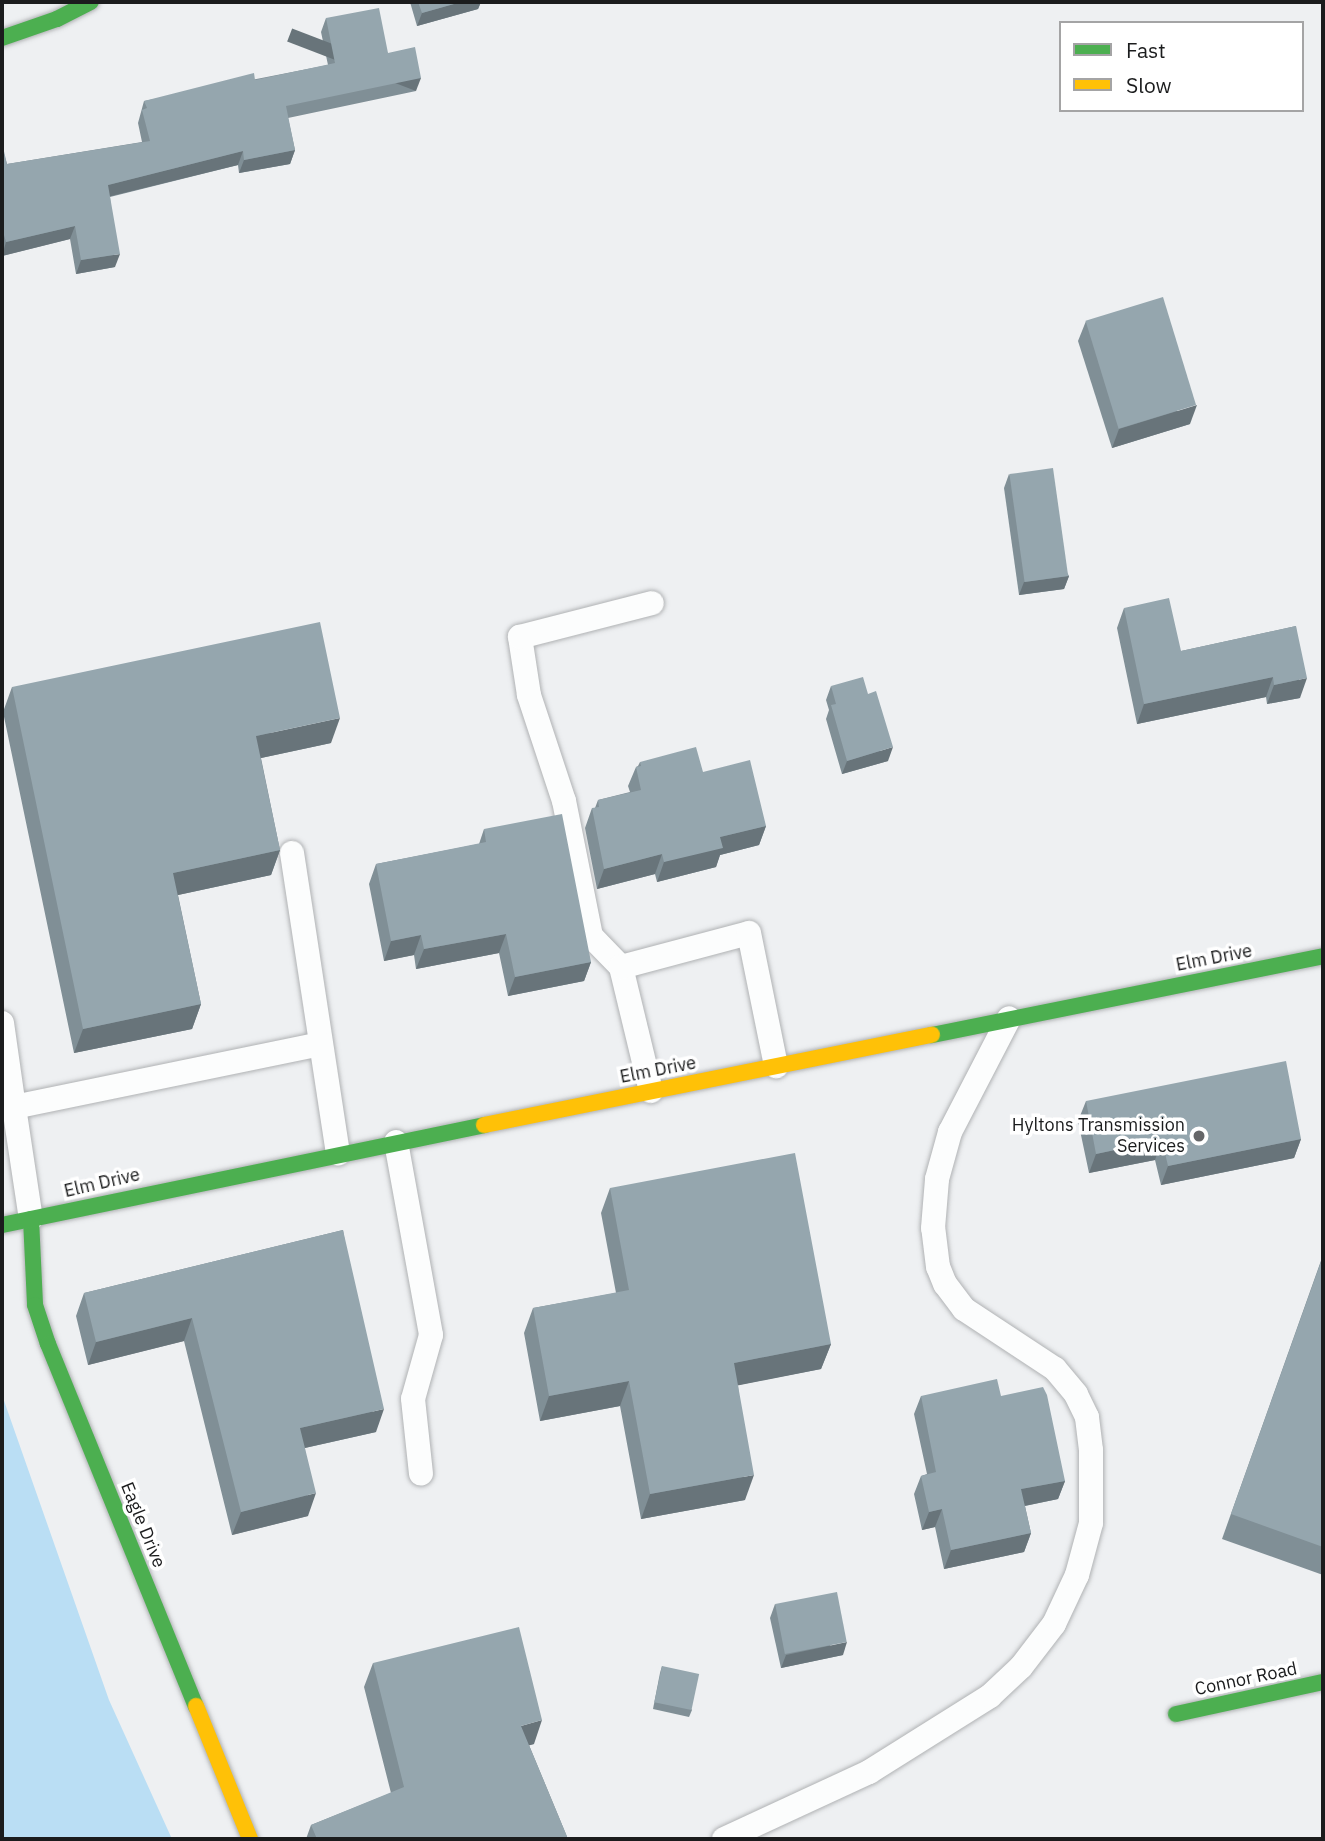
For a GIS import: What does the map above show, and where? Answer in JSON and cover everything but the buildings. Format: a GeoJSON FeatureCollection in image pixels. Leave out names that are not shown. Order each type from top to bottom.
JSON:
{"type":"FeatureCollection","features":[{"type":"Feature","properties":{"kind":"street"},"geometry":{"type":"LineString","coordinates":[[2,38],[57,19],[92,2]]}},
{"type":"Feature","properties":{"kind":"street","name":"Elm Drive"},"geometry":{"type":"LineString","coordinates":[[2,1226],[396,1142],[1323,956]]}},
{"type":"Feature","properties":{"kind":"street","name":"Eagle Drive"},"geometry":{"type":"LineString","coordinates":[[31,1219],[35,1305],[48,1344],[250,1839]]}},
{"type":"Feature","properties":{"kind":"street","name":"Connor Road"},"geometry":{"type":"LineString","coordinates":[[1176,1714],[1323,1682]]}},
{"type":"Feature","properties":{"kind":"lane"},"geometry":{"type":"LineString","coordinates":[[651,1091],[621,968],[591,936],[564,801],[529,695],[520,637],[652,603]]}},
{"type":"Feature","properties":{"kind":"lane"},"geometry":{"type":"LineString","coordinates":[[292,853],[338,1154]]}},
{"type":"Feature","properties":{"kind":"lane"},"geometry":{"type":"LineString","coordinates":[[621,968],[749,933],[776,1066]]}},
{"type":"Feature","properties":{"kind":"lane"},"geometry":{"type":"LineString","coordinates":[[724,1839],[869,1772],[990,1696],[1021,1667],[1054,1624],[1077,1576],[1091,1524],[1091,1450],[1087,1418],[1076,1394],[1055,1369],[964,1309],[945,1284],[938,1267],[933,1228],[937,1180],[950,1132],[1009,1018]]}},
{"type":"Feature","properties":{"kind":"lane"},"geometry":{"type":"LineString","coordinates":[[2,1023],[31,1219]]}},
{"type":"Feature","properties":{"kind":"lane"},"geometry":{"type":"LineString","coordinates":[[15,1107],[321,1044]]}},
{"type":"Feature","properties":{"kind":"lane"},"geometry":{"type":"LineString","coordinates":[[396,1142],[431,1335],[413,1399],[421,1474]]}},
{"type":"Feature","properties":{"kind":"shaded area"},"geometry":{"type":"Polygon","coordinates":[[[2,1395],[109,1700],[172,1839],[2,1839],[2,1395]]]}},
{"type":"Feature","properties":{"kind":"traffic: fast"},"geometry":{"type":"LineString","coordinates":[[2,38],[57,19],[91,2]]}},
{"type":"Feature","properties":{"kind":"traffic: fast"},"geometry":{"type":"LineString","coordinates":[[932,1035],[1323,956]]}},
{"type":"Feature","properties":{"kind":"traffic: fast"},"geometry":{"type":"LineString","coordinates":[[2,1225],[484,1125]]}},
{"type":"Feature","properties":{"kind":"traffic: fast"},"geometry":{"type":"LineString","coordinates":[[31,1219],[35,1305],[48,1344],[196,1706]]}},
{"type":"Feature","properties":{"kind":"traffic: fast"},"geometry":{"type":"LineString","coordinates":[[1176,1714],[1323,1682]]}},
{"type":"Feature","properties":{"kind":"traffic: slow"},"geometry":{"type":"LineString","coordinates":[[484,1125],[932,1035]]}},
{"type":"Feature","properties":{"kind":"traffic: slow"},"geometry":{"type":"LineString","coordinates":[[196,1706],[250,1839]]}},
{"type":"Feature","properties":{"kind":"place","name":"Hyltons Transmission Services"},"geometry":{"type":"Point","coordinates":[1199,1136]}}]}
